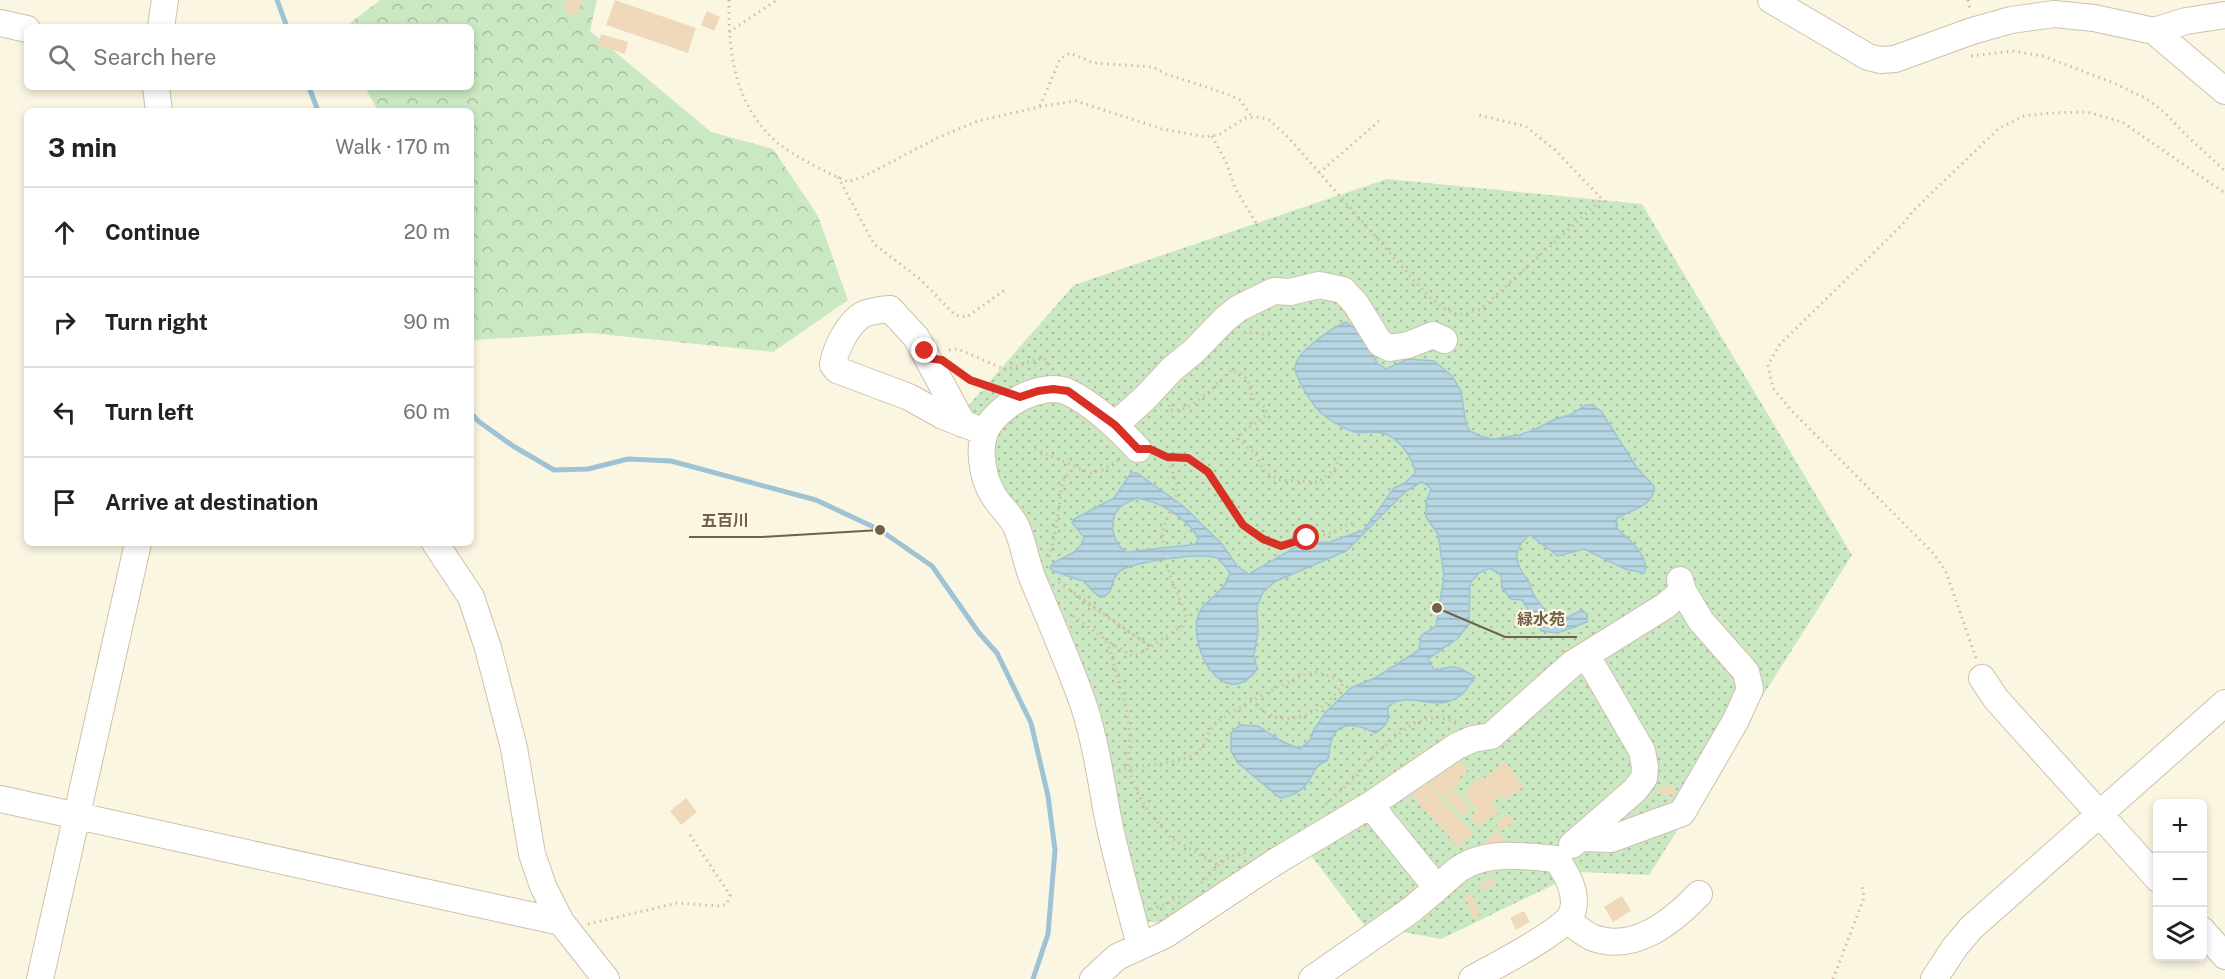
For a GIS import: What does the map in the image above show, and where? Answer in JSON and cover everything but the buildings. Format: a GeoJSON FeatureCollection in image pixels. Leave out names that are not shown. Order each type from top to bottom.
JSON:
{"type":"FeatureCollection","features":[{"type":"Feature","properties":{"kind":"street"},"geometry":{"type":"LineString","coordinates":[[161,24],[165,0]]}},
{"type":"Feature","properties":{"kind":"street"},"geometry":{"type":"LineString","coordinates":[[1771,0],[1868,57],[1880,60],[1895,59],[2002,23],[2054,14],[2094,18],[2154,31],[2225,91]]}},
{"type":"Feature","properties":{"kind":"street"},"geometry":{"type":"LineString","coordinates":[[2154,31],[2186,21],[2225,15]]}},
{"type":"Feature","properties":{"kind":"street"},"geometry":{"type":"LineString","coordinates":[[0,23],[24,28]]}},
{"type":"Feature","properties":{"kind":"street"},"geometry":{"type":"LineString","coordinates":[[156,90],[159,108]]}},
{"type":"Feature","properties":{"kind":"street"},"geometry":{"type":"LineString","coordinates":[[1115,425],[1225,319],[1239,308],[1274,291],[1290,292],[1319,285],[1343,290],[1356,304],[1380,343],[1390,348],[1408,345],[1433,335],[1444,340]]}},
{"type":"Feature","properties":{"kind":"street"},"geometry":{"type":"LineString","coordinates":[[1138,449],[1115,425],[1068,391],[1038,391],[1020,397],[998,415],[974,428],[943,416],[909,397],[837,370],[833,365],[836,350],[858,317],[890,309],[916,337],[931,358],[974,428],[981,447],[986,477],[992,495],[1016,527],[1037,589],[1054,625],[1082,699],[1110,827],[1140,946]]}},
{"type":"Feature","properties":{"kind":"street"},"geometry":{"type":"LineString","coordinates":[[40,979],[137,546]]}},
{"type":"Feature","properties":{"kind":"street"},"geometry":{"type":"LineString","coordinates":[[437,546],[471,597],[478,618],[504,707],[522,790],[532,854],[543,886],[561,922],[606,979]]}},
{"type":"Feature","properties":{"kind":"street"},"geometry":{"type":"LineString","coordinates":[[1093,979],[1117,957],[1165,935],[1275,862],[1370,805],[1457,746],[1491,736],[1572,664],[1665,606],[1681,586],[1701,621],[1746,672],[1750,689],[1736,720],[1682,813],[1611,838],[1580,838]]}},
{"type":"Feature","properties":{"kind":"street"},"geometry":{"type":"LineString","coordinates":[[1312,979],[1345,970],[1460,868],[1496,856],[1556,859],[1635,790],[1644,778],[1646,768],[1642,751],[1587,656]]}},
{"type":"Feature","properties":{"kind":"street"},"geometry":{"type":"LineString","coordinates":[[1982,678],[1996,699],[2153,874]]}},
{"type":"Feature","properties":{"kind":"street"},"geometry":{"type":"LineString","coordinates":[[1934,979],[1955,946],[1971,928],[2225,703]]}},
{"type":"Feature","properties":{"kind":"street"},"geometry":{"type":"LineString","coordinates":[[0,799],[561,922]]}},
{"type":"Feature","properties":{"kind":"street"},"geometry":{"type":"LineString","coordinates":[[1370,805],[1437,888]]}},
{"type":"Feature","properties":{"kind":"street"},"geometry":{"type":"LineString","coordinates":[[1473,979],[1541,940],[1568,921],[1573,912],[1574,895],[1565,872],[1556,859]]}},
{"type":"Feature","properties":{"kind":"street"},"geometry":{"type":"LineString","coordinates":[[1568,921],[1593,938],[1608,941],[1640,938],[1666,923],[1699,894]]}},
{"type":"Feature","properties":{"kind":"street"},"geometry":{"type":"LineString","coordinates":[[2207,936],[2225,956]]}},
{"type":"Feature","properties":{"kind":"path"},"geometry":{"type":"LineString","coordinates":[[729,0],[729,32],[736,79],[759,122],[780,144],[826,172],[848,182],[863,177],[937,138],[978,121],[1076,101],[1162,129],[1206,137],[1220,134],[1245,118],[1259,117],[1269,120],[1286,135],[1428,296],[1451,313],[1464,315],[1482,309],[1602,198],[1555,150],[1525,126],[1478,115]]}},
{"type":"Feature","properties":{"kind":"path"},"geometry":{"type":"LineString","coordinates":[[729,32],[777,0]]}},
{"type":"Feature","properties":{"kind":"path"},"geometry":{"type":"LineString","coordinates":[[1967,57],[2012,51],[2043,56],[2114,83],[2146,99],[2163,112],[2225,171]]}},
{"type":"Feature","properties":{"kind":"path"},"geometry":{"type":"LineString","coordinates":[[1039,107],[1060,59],[1070,53],[1094,63],[1153,67],[1166,74],[1240,100],[1252,117]]}},
{"type":"Feature","properties":{"kind":"path"},"geometry":{"type":"LineString","coordinates":[[1982,678],[1946,573],[1934,554],[1791,410],[1773,388],[1768,365],[1780,344],[1902,225],[1914,210],[1998,129],[2024,116],[2087,112],[2122,122],[2225,193]]}},
{"type":"Feature","properties":{"kind":"path"},"geometry":{"type":"LineString","coordinates":[[1319,173],[1379,121]]}},
{"type":"Feature","properties":{"kind":"path"},"geometry":{"type":"LineString","coordinates":[[1212,136],[1226,162],[1235,188],[1258,226]]}},
{"type":"Feature","properties":{"kind":"path"},"geometry":{"type":"LineString","coordinates":[[838,176],[874,244],[921,280],[955,315],[967,317],[1006,289]]}},
{"type":"Feature","properties":{"kind":"path"},"geometry":{"type":"LineString","coordinates":[[1237,332],[1272,335]]}},
{"type":"Feature","properties":{"kind":"path"},"geometry":{"type":"LineString","coordinates":[[931,358],[942,351],[958,349],[1006,370],[1037,359],[1045,359],[1052,369],[1058,390]]}},
{"type":"Feature","properties":{"kind":"path"},"geometry":{"type":"LineString","coordinates":[[931,358],[954,367],[970,380],[1020,397]]}},
{"type":"Feature","properties":{"kind":"path"},"geometry":{"type":"LineString","coordinates":[[1167,402],[1170,410],[1183,409],[1198,401],[1231,370],[1242,373],[1250,383],[1252,398],[1266,408],[1267,414],[1260,421],[1243,430],[1238,439],[1256,454],[1263,470],[1279,480],[1318,482],[1334,470],[1340,457]]}},
{"type":"Feature","properties":{"kind":"path"},"geometry":{"type":"LineString","coordinates":[[1035,449],[1090,473],[1103,470],[1138,449],[1150,449],[1167,457],[1188,458],[1208,472],[1243,525],[1263,539],[1281,546],[1334,532],[1354,522]]}},
{"type":"Feature","properties":{"kind":"path"},"geometry":{"type":"LineString","coordinates":[[1074,466],[1063,481],[1054,539],[1037,589],[1132,656],[1138,655],[1182,626],[1187,619],[1166,562],[1163,534],[1165,523],[1177,497],[1178,486],[1167,457]]}},
{"type":"Feature","properties":{"kind":"path"},"geometry":{"type":"LineString","coordinates":[[1075,595],[1134,634],[1151,646],[1094,608],[1075,595]]}},
{"type":"Feature","properties":{"kind":"path"},"geometry":{"type":"LineString","coordinates":[[1104,638],[1110,650],[1126,707],[1130,736],[1128,767],[1136,790],[1146,808],[1171,838],[1218,865]]}},
{"type":"Feature","properties":{"kind":"path"},"geometry":{"type":"LineString","coordinates":[[1100,774],[1128,767],[1184,759],[1198,752],[1216,722],[1298,675],[1312,672],[1333,677],[1342,685],[1324,706],[1309,715],[1292,718],[1276,716],[1268,714],[1253,702]]}},
{"type":"Feature","properties":{"kind":"path"},"geometry":{"type":"LineString","coordinates":[[1321,809],[1355,778],[1368,761],[1414,723],[1436,717],[1458,720],[1464,724],[1473,740]]}},
{"type":"Feature","properties":{"kind":"path"},"geometry":{"type":"LineString","coordinates":[[561,922],[573,928],[677,903],[720,906],[727,904],[729,895],[688,832]]}},
{"type":"Feature","properties":{"kind":"path"},"geometry":{"type":"LineString","coordinates":[[1194,889],[1230,856],[1260,850]]}},
{"type":"Feature","properties":{"kind":"path"},"geometry":{"type":"LineString","coordinates":[[1833,979],[1864,898],[1862,884]]}},
{"type":"Feature","properties":{"kind":"path"},"geometry":{"type":"LineString","coordinates":[[1132,914],[1166,904],[1184,894]]}},
{"type":"Feature","properties":{"kind":"green space"},"geometry":{"type":"Polygon","coordinates":[[[380,0],[597,0],[590,31],[711,132],[773,149],[818,216],[848,300],[773,352],[591,333],[474,340],[474,108],[376,108],[367,90],[474,90],[474,24],[349,24],[380,0]]]}},
{"type":"Feature","properties":{"kind":"green space"},"geometry":{"type":"Polygon","coordinates":[[[1387,179],[1642,204],[1852,555],[1649,875],[1580,872],[1441,939],[1364,925],[1297,837],[1169,924],[1138,920],[1078,661],[969,405],[1074,285],[1387,179]]]}},
{"type":"Feature","properties":{"kind":"water"},"geometry":{"type":"Polygon","coordinates":[[[1346,322],[1363,334],[1377,363],[1386,369],[1408,359],[1434,361],[1452,376],[1461,391],[1466,424],[1470,431],[1480,436],[1493,439],[1520,435],[1555,419],[1570,415],[1586,405],[1592,405],[1601,411],[1637,468],[1654,486],[1654,493],[1647,502],[1617,518],[1616,527],[1637,548],[1645,566],[1644,573],[1625,569],[1584,549],[1558,556],[1530,535],[1520,546],[1517,558],[1521,571],[1530,583],[1536,599],[1558,622],[1582,610],[1587,614],[1587,622],[1558,633],[1541,631],[1522,600],[1511,599],[1502,588],[1501,575],[1490,568],[1479,573],[1470,583],[1469,624],[1458,638],[1428,659],[1435,671],[1455,667],[1475,677],[1465,690],[1455,699],[1445,702],[1405,700],[1396,702],[1388,707],[1388,719],[1383,728],[1375,733],[1356,726],[1344,726],[1338,729],[1331,742],[1327,761],[1316,768],[1300,791],[1280,798],[1238,763],[1231,751],[1231,733],[1240,725],[1258,726],[1281,741],[1300,749],[1311,739],[1313,731],[1326,712],[1351,688],[1377,677],[1419,650],[1421,636],[1436,626],[1444,576],[1438,534],[1426,517],[1426,502],[1431,489],[1427,485],[1421,482],[1405,492],[1346,551],[1276,581],[1263,592],[1257,607],[1258,632],[1254,655],[1257,669],[1244,681],[1232,684],[1221,680],[1211,670],[1203,657],[1196,626],[1202,608],[1223,586],[1230,573],[1218,559],[1200,556],[1185,557],[1128,567],[1115,576],[1110,591],[1104,597],[1098,596],[1083,581],[1050,568],[1053,563],[1076,551],[1082,543],[1084,537],[1072,523],[1074,519],[1114,498],[1131,473],[1137,473],[1183,506],[1222,544],[1237,566],[1249,574],[1294,548],[1311,543],[1330,542],[1364,530],[1394,488],[1405,483],[1415,473],[1409,456],[1397,441],[1386,434],[1354,432],[1337,424],[1322,414],[1301,384],[1295,367],[1297,361],[1308,347],[1346,322]],[[1137,498],[1118,510],[1113,529],[1121,548],[1126,552],[1195,544],[1199,539],[1180,517],[1146,500],[1137,498]]]}},
{"type":"Feature","properties":{"kind":"waterway"},"geometry":{"type":"LineString","coordinates":[[277,0],[286,24]]}},
{"type":"Feature","properties":{"kind":"waterway"},"geometry":{"type":"LineString","coordinates":[[310,90],[317,108]]}},
{"type":"Feature","properties":{"kind":"waterway"},"geometry":{"type":"LineString","coordinates":[[474,416],[513,446],[554,470],[588,469],[628,459],[671,461],[816,500],[880,530],[932,566],[979,633],[997,653],[1031,723],[1048,796],[1055,850],[1048,934],[1033,979]]}},
{"type":"Feature","properties":{"kind":"place","name":"五百川"},"geometry":{"type":"Point","coordinates":[880,530]}},
{"type":"Feature","properties":{"kind":"place","name":"緑水苑"},"geometry":{"type":"Point","coordinates":[1437,608]}},
{"type":"Feature","properties":{"kind":"route"},"geometry":{"type":"LineString","coordinates":[[925,351],[928,358],[942,360],[970,380],[1020,397],[1053,389],[1068,391],[1115,425],[1138,449],[1150,449],[1167,457],[1188,458],[1208,472],[1243,525],[1263,539],[1281,546],[1307,538]]}}]}
